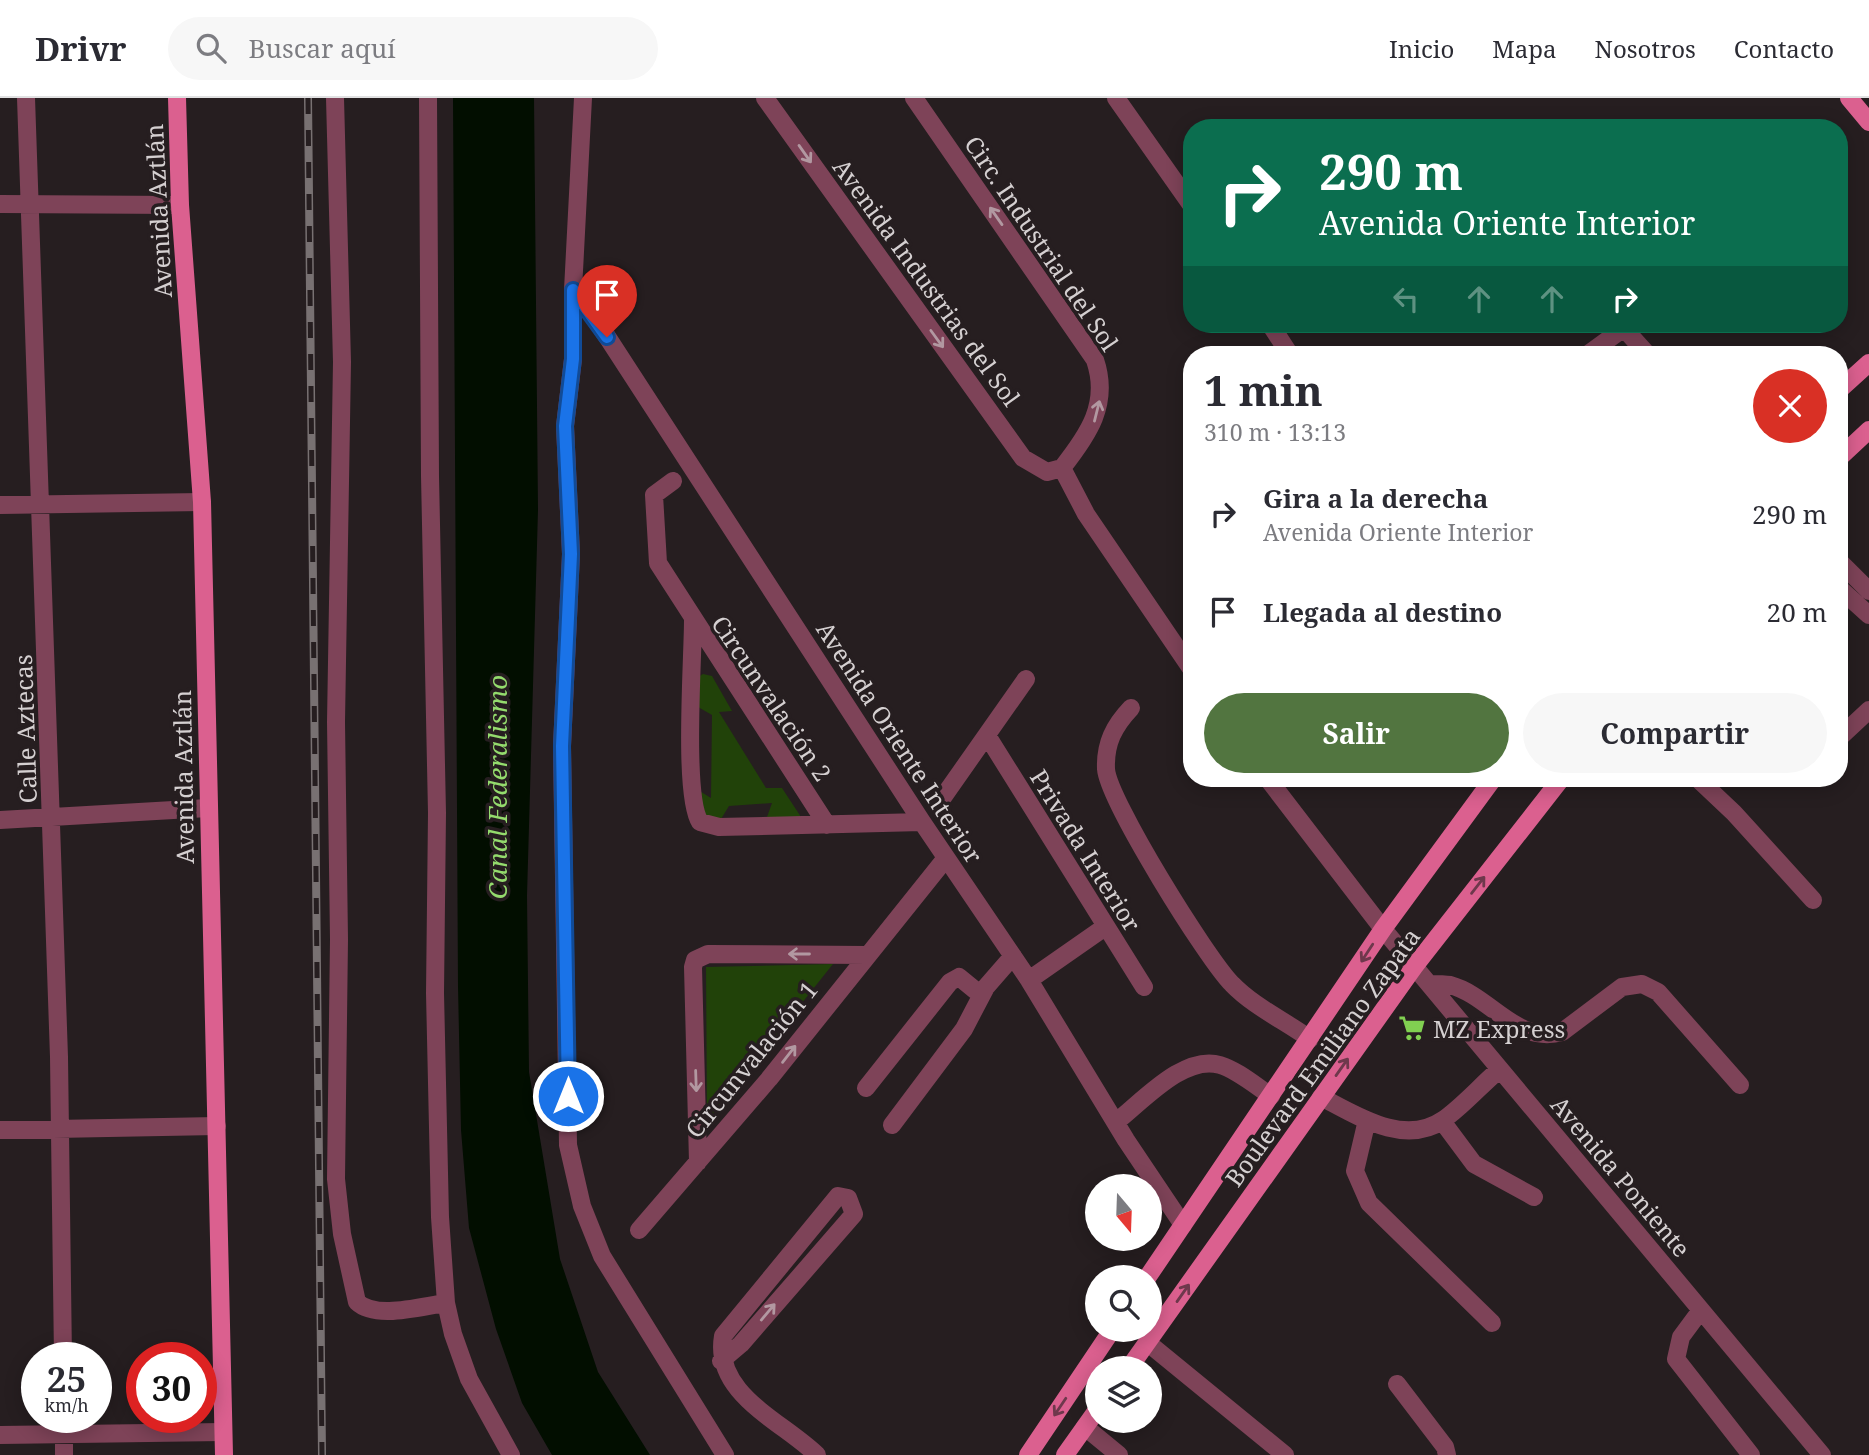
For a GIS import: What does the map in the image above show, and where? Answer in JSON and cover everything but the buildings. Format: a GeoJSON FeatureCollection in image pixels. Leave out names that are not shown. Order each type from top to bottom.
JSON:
{"type":"FeatureCollection","features":[{"type":"Feature","properties":{"kind":"main road","name":"Avenida Aztlán"},"geometry":{"type":"LineString","coordinates":[[177,98],[180,205],[202,502],[213,1072],[217,1126],[218,1280],[224,1455]]}},
{"type":"Feature","properties":{"kind":"main road"},"geometry":{"type":"LineString","coordinates":[[1849,98],[1869,122]]}},
{"type":"Feature","properties":{"kind":"main road"},"geometry":{"type":"LineString","coordinates":[[1848,382],[1869,363]]}},
{"type":"Feature","properties":{"kind":"main road"},"geometry":{"type":"LineString","coordinates":[[1848,450],[1869,430]]}},
{"type":"Feature","properties":{"kind":"main road","name":"Boulevard Emiliano Zapata"},"geometry":{"type":"LineString","coordinates":[[1156,1265],[1382,929],[1487,787]]}},
{"type":"Feature","properties":{"kind":"main road","name":"Boulevard Emiliano Zapata"},"geometry":{"type":"LineString","coordinates":[[1138,1356],[1414,967],[1555,787]]}},
{"type":"Feature","properties":{"kind":"main road"},"geometry":{"type":"LineString","coordinates":[[1028,1455],[1104,1342]]}},
{"type":"Feature","properties":{"kind":"main road"},"geometry":{"type":"LineString","coordinates":[[1065,1455],[1085,1427]]}},
{"type":"Feature","properties":{"kind":"street","name":"Calle Aztecas"},"geometry":{"type":"LineString","coordinates":[[26,98],[32,204],[52,817],[63,1342]]}},
{"type":"Feature","properties":{"kind":"street"},"geometry":{"type":"LineString","coordinates":[[335,98],[342,362],[336,674],[339,939],[336,1179],[342,1234],[357,1302],[363,1308],[377,1311],[446,1303]]}},
{"type":"Feature","properties":{"kind":"street"},"geometry":{"type":"LineString","coordinates":[[428,98],[430,476],[437,813],[436,1124],[446,1303],[453,1334],[469,1379],[510,1455]]}},
{"type":"Feature","properties":{"kind":"street"},"geometry":{"type":"LineString","coordinates":[[583,98],[573,290],[573,359],[565,426],[571,554],[562,746],[568,1145],[582,1206],[602,1256],[725,1455]]}},
{"type":"Feature","properties":{"kind":"street","name":"Avenida Industrias del Sol"},"geometry":{"type":"LineString","coordinates":[[765,98],[1023,458],[1047,472],[1062,468]]}},
{"type":"Feature","properties":{"kind":"street","name":"Circ. Industrial del Sol"},"geometry":{"type":"LineString","coordinates":[[914,98],[1095,360],[1101,387],[1096,418],[1089,434],[1062,468]]}},
{"type":"Feature","properties":{"kind":"street"},"geometry":{"type":"LineString","coordinates":[[1116,98],[1183,193]]}},
{"type":"Feature","properties":{"kind":"street"},"geometry":{"type":"LineString","coordinates":[[0,204],[180,205]]}},
{"type":"Feature","properties":{"kind":"street","name":"Avenida Oriente Interior"},"geometry":{"type":"LineString","coordinates":[[573,290],[593,315],[922,822],[1029,980],[1183,1225]]}},
{"type":"Feature","properties":{"kind":"street"},"geometry":{"type":"LineString","coordinates":[[1598,346],[1614,333]]}},
{"type":"Feature","properties":{"kind":"street"},"geometry":{"type":"LineString","coordinates":[[1062,468],[1086,514],[1183,657]]}},
{"type":"Feature","properties":{"kind":"street"},"geometry":{"type":"LineString","coordinates":[[673,481],[654,495],[655,554],[693,620]]}},
{"type":"Feature","properties":{"kind":"street"},"geometry":{"type":"LineString","coordinates":[[0,505],[202,502]]}},
{"type":"Feature","properties":{"kind":"street"},"geometry":{"type":"LineString","coordinates":[[1848,571],[1869,591]]}},
{"type":"Feature","properties":{"kind":"street"},"geometry":{"type":"LineString","coordinates":[[1848,596],[1869,615]]}},
{"type":"Feature","properties":{"kind":"street","name":"Circunvalación 2"},"geometry":{"type":"LineString","coordinates":[[693,620],[691,784],[694,812],[699,822],[719,827],[922,822]]}},
{"type":"Feature","properties":{"kind":"street","name":"Circunvalación 2"},"geometry":{"type":"LineString","coordinates":[[693,620],[827,825]]}},
{"type":"Feature","properties":{"kind":"street"},"geometry":{"type":"LineString","coordinates":[[941,800],[988,737],[1026,679]]}},
{"type":"Feature","properties":{"kind":"street"},"geometry":{"type":"LineString","coordinates":[[1131,708],[1115,726],[1106,753],[1106,772],[1123,816],[1231,984],[1310,1039]]}},
{"type":"Feature","properties":{"kind":"street"},"geometry":{"type":"LineString","coordinates":[[1848,730],[1869,710]]}},
{"type":"Feature","properties":{"kind":"street","name":"Privada Interior"},"geometry":{"type":"LineString","coordinates":[[988,737],[1144,988]]}},
{"type":"Feature","properties":{"kind":"street"},"geometry":{"type":"LineString","coordinates":[[1274,787],[1382,929]]}},
{"type":"Feature","properties":{"kind":"street"},"geometry":{"type":"LineString","coordinates":[[1706,787],[1734,813],[1813,900]]}},
{"type":"Feature","properties":{"kind":"street"},"geometry":{"type":"LineString","coordinates":[[0,820],[208,808]]}},
{"type":"Feature","properties":{"kind":"street","name":"Circunvalación 1"},"geometry":{"type":"LineString","coordinates":[[698,1162],[769,1079],[946,858]]}},
{"type":"Feature","properties":{"kind":"street"},"geometry":{"type":"LineString","coordinates":[[1029,980],[1105,927]]}},
{"type":"Feature","properties":{"kind":"street","name":"Avenida Poniente"},"geometry":{"type":"LineString","coordinates":[[1382,929],[1822,1455]]}},
{"type":"Feature","properties":{"kind":"street","name":"Circunvalación 1"},"geometry":{"type":"LineString","coordinates":[[698,1162],[693,967],[695,960],[708,954],[867,955]]}},
{"type":"Feature","properties":{"kind":"street"},"geometry":{"type":"LineString","coordinates":[[892,1125],[964,1029],[981,995],[1013,956]]}},
{"type":"Feature","properties":{"kind":"street"},"geometry":{"type":"LineString","coordinates":[[866,1088],[950,982],[959,977],[981,995]]}},
{"type":"Feature","properties":{"kind":"street"},"geometry":{"type":"LineString","coordinates":[[1429,984],[1450,985],[1479,999],[1505,1020],[1531,1032],[1550,1035],[1562,1032],[1622,987],[1642,984],[1658,992],[1740,1085]]}},
{"type":"Feature","properties":{"kind":"street"},"geometry":{"type":"LineString","coordinates":[[1116,1122],[1175,1076],[1198,1063],[1221,1065],[1271,1096]]}},
{"type":"Feature","properties":{"kind":"street"},"geometry":{"type":"LineString","coordinates":[[1321,1097],[1367,1121],[1401,1129],[1423,1128],[1442,1121],[1500,1069]]}},
{"type":"Feature","properties":{"kind":"street"},"geometry":{"type":"LineString","coordinates":[[1367,1121],[1355,1171],[1369,1203],[1492,1322]]}},
{"type":"Feature","properties":{"kind":"street"},"geometry":{"type":"LineString","coordinates":[[1442,1121],[1474,1164],[1534,1197]]}},
{"type":"Feature","properties":{"kind":"street"},"geometry":{"type":"LineString","coordinates":[[0,1130],[217,1126]]}},
{"type":"Feature","properties":{"kind":"street"},"geometry":{"type":"LineString","coordinates":[[639,1230],[698,1162]]}},
{"type":"Feature","properties":{"kind":"street"},"geometry":{"type":"LineString","coordinates":[[721,1361],[741,1344],[854,1214],[848,1198],[838,1196],[723,1336],[721,1361],[732,1382],[742,1394],[817,1455]]}},
{"type":"Feature","properties":{"kind":"street"},"geometry":{"type":"LineString","coordinates":[[778,1268],[795,1280]]}},
{"type":"Feature","properties":{"kind":"street"},"geometry":{"type":"LineString","coordinates":[[1701,1310],[1681,1337],[1676,1359],[1751,1455]]}},
{"type":"Feature","properties":{"kind":"street"},"geometry":{"type":"LineString","coordinates":[[1148,1343],[1285,1455]]}},
{"type":"Feature","properties":{"kind":"street"},"geometry":{"type":"LineString","coordinates":[[1397,1384],[1445,1447],[1447,1455]]}},
{"type":"Feature","properties":{"kind":"street"},"geometry":{"type":"LineString","coordinates":[[112,1428],[223,1432]]}},
{"type":"Feature","properties":{"kind":"street"},"geometry":{"type":"LineString","coordinates":[[0,1435],[21,1432]]}},
{"type":"Feature","properties":{"kind":"street"},"geometry":{"type":"LineString","coordinates":[[64,1433],[64,1455]]}},
{"type":"Feature","properties":{"kind":"street"},"geometry":{"type":"LineString","coordinates":[[1092,1433],[1119,1455]]}},
{"type":"Feature","properties":{"kind":"green space"},"geometry":{"type":"Polygon","coordinates":[[[703,674],[712,676],[732,711],[719,712],[766,788],[782,788],[801,817],[767,817],[772,803],[729,806],[721,819],[700,820],[698,790],[711,798],[712,715],[698,707],[696,678],[703,674]]]}},
{"type":"Feature","properties":{"kind":"green space"},"geometry":{"type":"Polygon","coordinates":[[[833,964],[707,1122],[706,967],[833,964]]]}},
{"type":"Feature","properties":{"kind":"water","name":"Canal Federalismo"},"geometry":{"type":"Polygon","coordinates":[[[453,98],[534,98],[538,510],[527,896],[529,1072],[560,1259],[598,1372],[650,1455],[552,1455],[522,1403],[496,1329],[469,1228],[461,1130],[458,986],[453,98]]]}},
{"type":"Feature","properties":{"kind":"railway"},"geometry":{"type":"LineString","coordinates":[[308,98],[322,1455]]}},
{"type":"Feature","properties":{"kind":"place","name":"MZ Express"},"geometry":{"type":"Point","coordinates":[1412,1028]}},
{"type":"Feature","properties":{"kind":"route"},"geometry":{"type":"LineString","coordinates":[[568,1096],[562,746],[571,554],[565,426],[573,359],[573,290],[607,337]]}}]}
